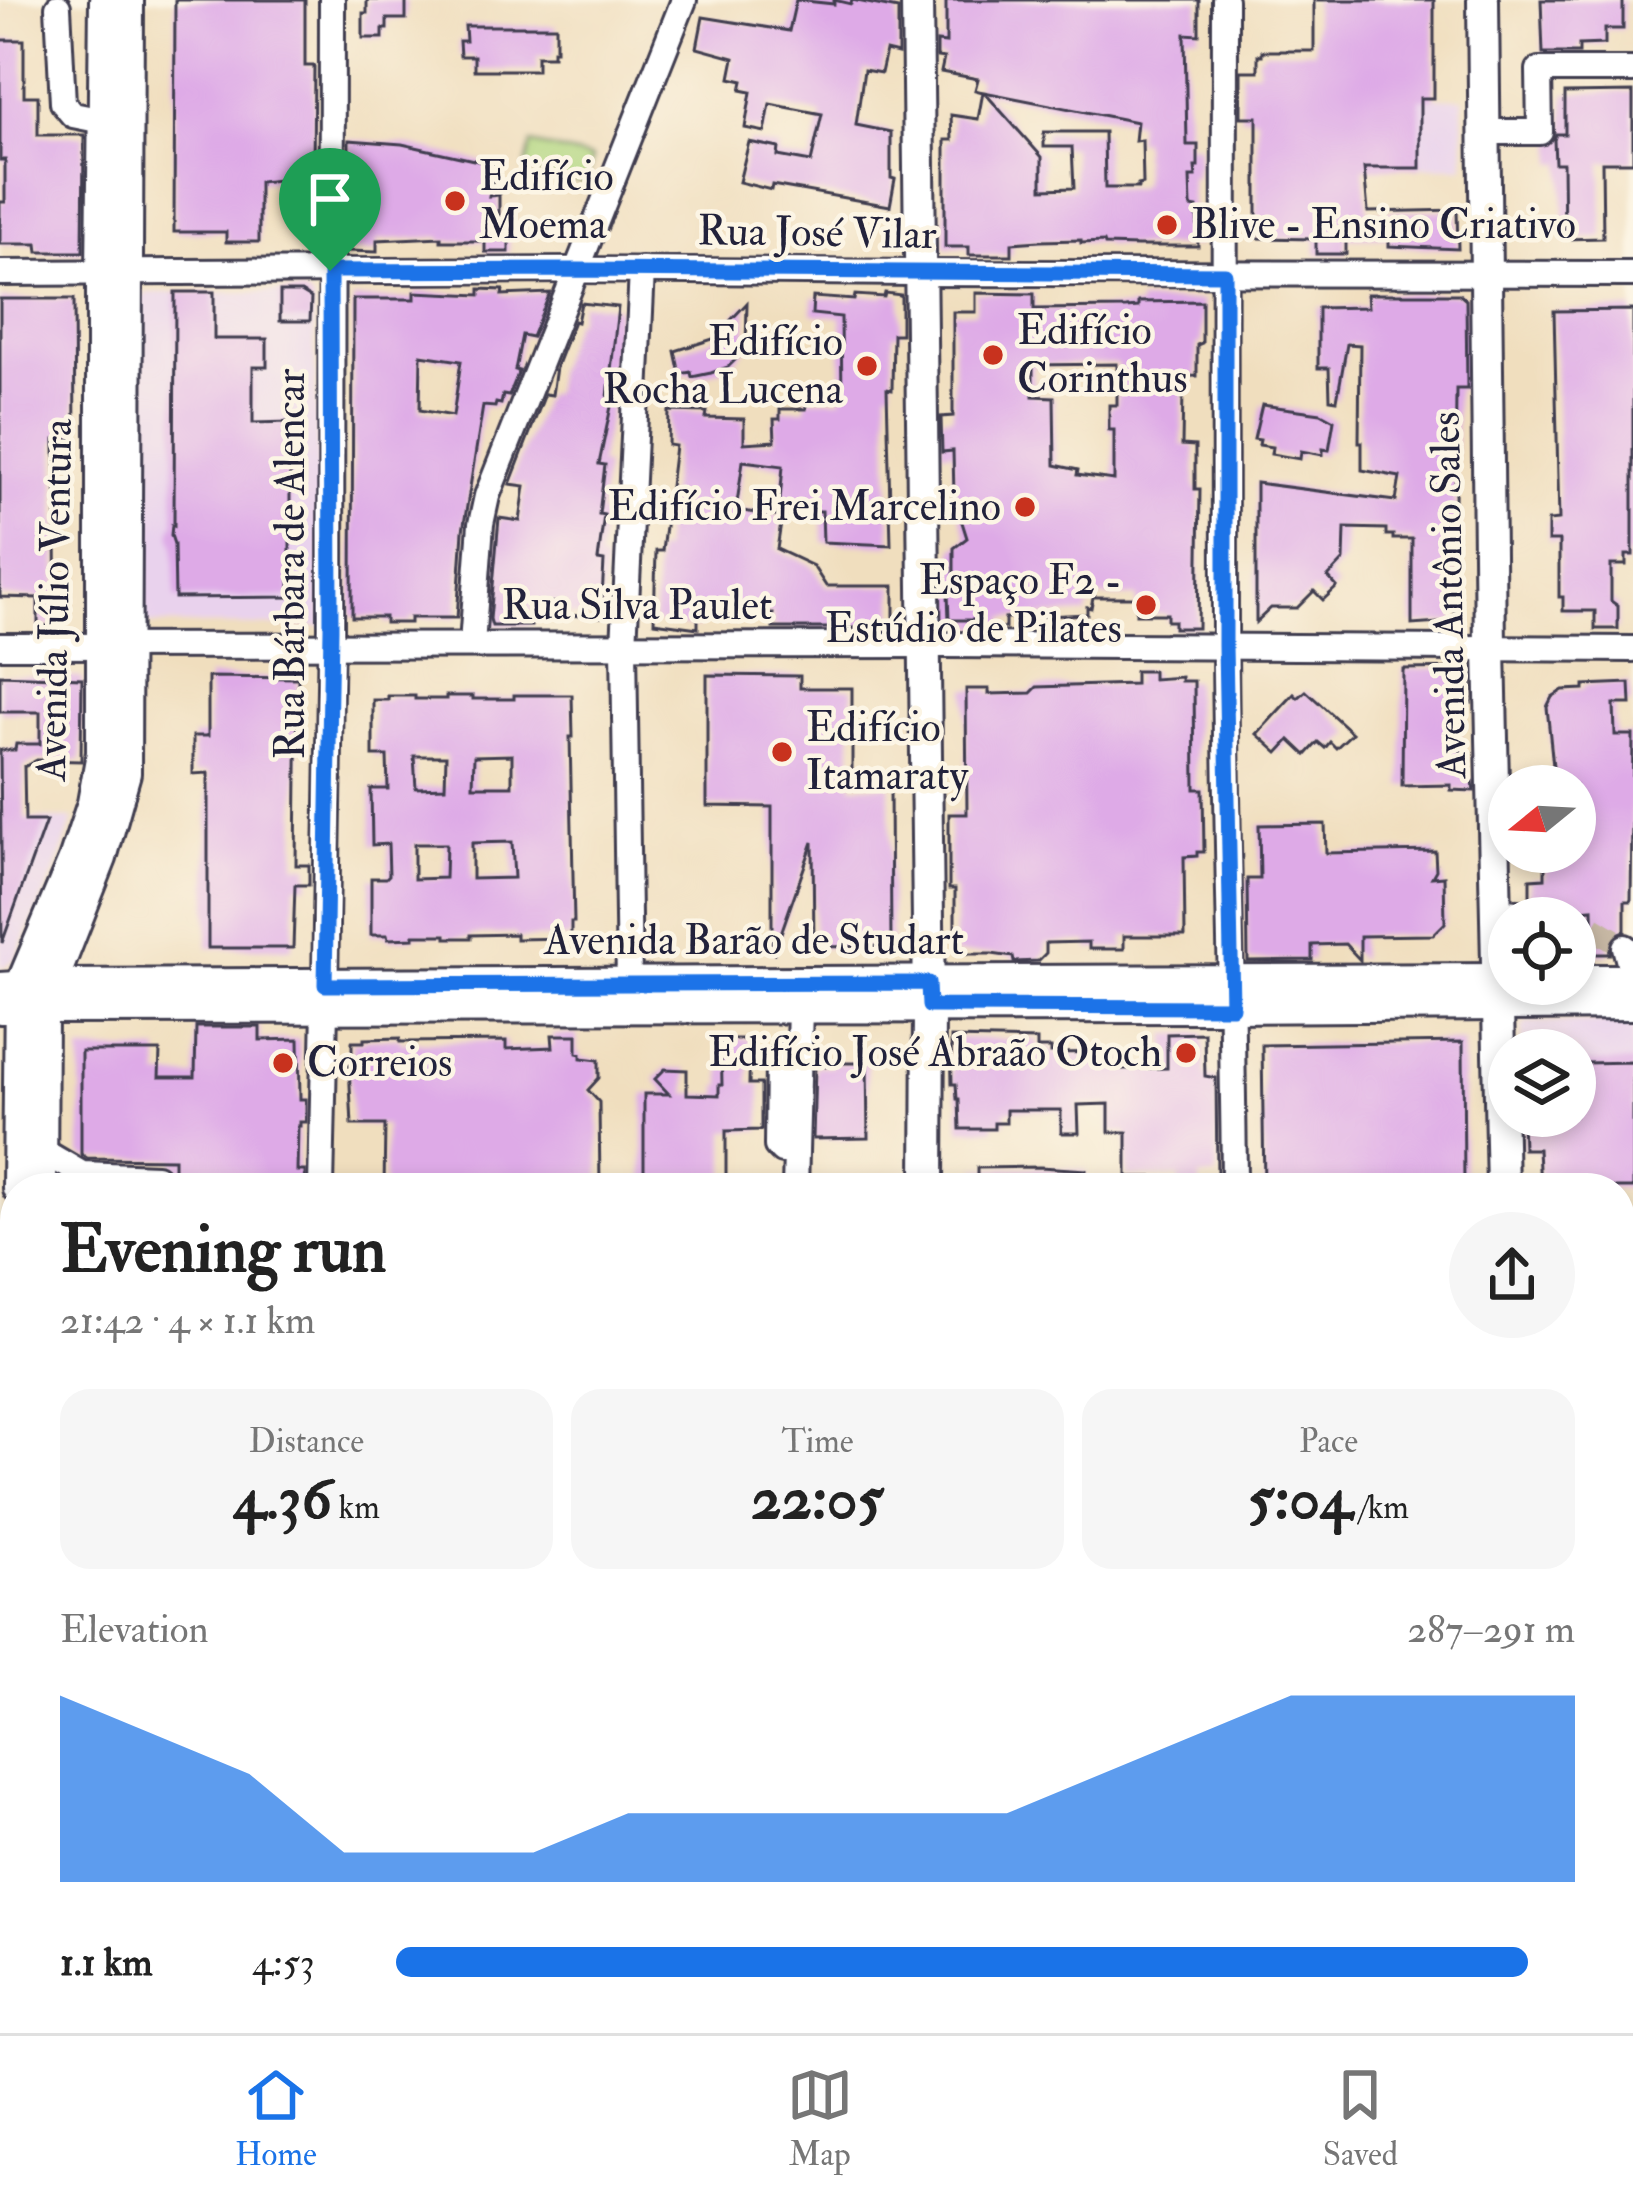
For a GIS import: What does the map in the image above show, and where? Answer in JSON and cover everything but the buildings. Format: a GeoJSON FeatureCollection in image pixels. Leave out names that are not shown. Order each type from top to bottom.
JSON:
{"type":"FeatureCollection","features":[{"type":"Feature","properties":{"kind":"main road","name":"Avenida Júlio Ventura"},"geometry":{"type":"LineString","coordinates":[[105,0],[104,121],[114,273]]}},
{"type":"Feature","properties":{"kind":"main road","name":"Avenida Júlio Ventura"},"geometry":{"type":"LineString","coordinates":[[18,1173],[22,998],[101,858],[125,773],[115,646],[114,273],[128,0]]}},
{"type":"Feature","properties":{"kind":"main road"},"geometry":{"type":"LineString","coordinates":[[917,0],[928,1173]]}},
{"type":"Feature","properties":{"kind":"main road","name":"Avenida Antônio Sales"},"geometry":{"type":"LineString","coordinates":[[1483,0],[1497,897]]}},
{"type":"Feature","properties":{"kind":"main road","name":"Avenida Barão de Studart"},"geometry":{"type":"LineString","coordinates":[[22,998],[183,977],[325,996],[628,984],[929,994],[1231,995],[1488,987]]}},
{"type":"Feature","properties":{"kind":"main road"},"geometry":{"type":"LineString","coordinates":[[1596,980],[1633,979]]}},
{"type":"Feature","properties":{"kind":"main road","name":"Avenida Barão de Studart"},"geometry":{"type":"LineString","coordinates":[[22,998],[325,996],[800,1008],[929,994]]}},
{"type":"Feature","properties":{"kind":"main road","name":"Avenida Júlio Ventura"},"geometry":{"type":"LineString","coordinates":[[22,998],[41,1173]]}},
{"type":"Feature","properties":{"kind":"main road","name":"Avenida Barão de Studart"},"geometry":{"type":"LineString","coordinates":[[1596,999],[1633,1004]]}},
{"type":"Feature","properties":{"kind":"main road","name":"Avenida Antônio Sales"},"geometry":{"type":"LineString","coordinates":[[1502,1005],[1502,1173]]}},
{"type":"Feature","properties":{"kind":"street","name":"Rua Bárbara de Alencar"},"geometry":{"type":"LineString","coordinates":[[321,1173],[331,646],[332,0]]}},
{"type":"Feature","properties":{"kind":"street"},"geometry":{"type":"LineString","coordinates":[[472,644],[488,496],[684,0]]}},
{"type":"Feature","properties":{"kind":"street"},"geometry":{"type":"LineString","coordinates":[[1226,0],[1225,646],[1234,1173]]}},
{"type":"Feature","properties":{"kind":"street"},"geometry":{"type":"LineString","coordinates":[[58,7],[63,103],[73,115],[104,121]]}},
{"type":"Feature","properties":{"kind":"street"},"geometry":{"type":"LineString","coordinates":[[1485,132],[1540,132],[1539,70],[1633,70]]}},
{"type":"Feature","properties":{"kind":"street","name":"Rua José Vilar"},"geometry":{"type":"LineString","coordinates":[[0,274],[576,270],[1633,274]]}},
{"type":"Feature","properties":{"kind":"street"},"geometry":{"type":"LineString","coordinates":[[628,984],[624,646],[642,270]]}},
{"type":"Feature","properties":{"kind":"street","name":"Rua Silva Paulet"},"geometry":{"type":"LineString","coordinates":[[0,646],[1633,649]]}},
{"type":"Feature","properties":{"kind":"street"},"geometry":{"type":"LineString","coordinates":[[1625,947],[1633,979]]}},
{"type":"Feature","properties":{"kind":"street"},"geometry":{"type":"LineString","coordinates":[[795,1173],[796,1150],[776,1146],[778,1058],[799,1053],[800,1008]]}},
{"type":"Feature","properties":{"kind":"street"},"geometry":{"type":"LineString","coordinates":[[41,1150],[64,1173]]}},
{"type":"Feature","properties":{"kind":"shaded area"},"geometry":{"type":"Polygon","coordinates":[[[1360,96],[1463,98],[1464,167],[1362,166],[1360,96]]]}},
{"type":"Feature","properties":{"kind":"shaded area"},"geometry":{"type":"Polygon","coordinates":[[[301,292],[313,299],[323,627],[144,624],[135,616],[136,303],[147,293],[301,292]]]}},
{"type":"Feature","properties":{"kind":"shaded area"},"geometry":{"type":"Polygon","coordinates":[[[0,819],[73,819],[16,958],[2,968],[0,968],[0,819]]]}},
{"type":"Feature","properties":{"kind":"shaded area"},"geometry":{"type":"Polygon","coordinates":[[[1528,1022],[1633,1022],[1633,1145],[1523,1149],[1523,1137],[1596,1137],[1596,1029],[1522,1027],[1528,1022]]]}},
{"type":"Feature","properties":{"kind":"green space"},"geometry":{"type":"Polygon","coordinates":[[[531,144],[592,158],[587,184],[525,170],[531,144]]]}},
{"type":"Feature","properties":{"kind":"tunnel"},"geometry":{"type":"LineString","coordinates":[[1596,930],[1625,947]]}},
{"type":"Feature","properties":{"kind":"place","name":"Edifício Moema"},"geometry":{"type":"Point","coordinates":[455,201]}},
{"type":"Feature","properties":{"kind":"place","name":"Blive - Ensino Criativo"},"geometry":{"type":"Point","coordinates":[1167,225]}},
{"type":"Feature","properties":{"kind":"place","name":"Edifício Corinthus"},"geometry":{"type":"Point","coordinates":[993,355]}},
{"type":"Feature","properties":{"kind":"place","name":"Edifício Rocha Lucena"},"geometry":{"type":"Point","coordinates":[867,366]}},
{"type":"Feature","properties":{"kind":"place","name":"Edifício Frei Marcelino"},"geometry":{"type":"Point","coordinates":[1025,507]}},
{"type":"Feature","properties":{"kind":"place","name":"Espaço F2 - Estúdio de Pilates"},"geometry":{"type":"Point","coordinates":[1146,605]}},
{"type":"Feature","properties":{"kind":"place","name":"Edifício Itamaraty"},"geometry":{"type":"Point","coordinates":[782,752]}},
{"type":"Feature","properties":{"kind":"place","name":"Edifício José Abraão Otoch"},"geometry":{"type":"Point","coordinates":[1186,1053]}},
{"type":"Feature","properties":{"kind":"place","name":"Correios"},"geometry":{"type":"Point","coordinates":[283,1063]}},
{"type":"Feature","properties":{"kind":"route"},"geometry":{"type":"LineString","coordinates":[[330,271],[1225,274],[1232,1007],[929,1006],[928,983],[325,985],[330,271]]}}]}
